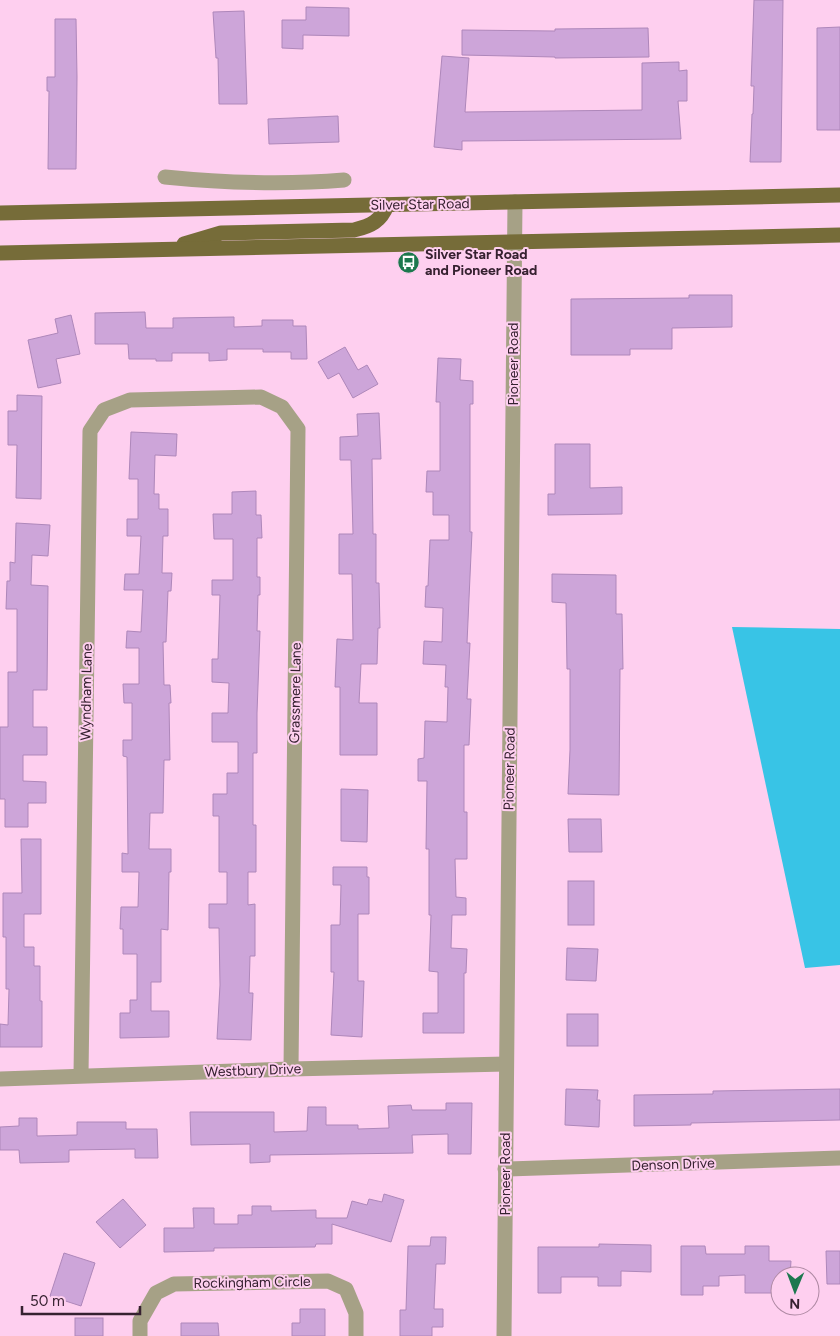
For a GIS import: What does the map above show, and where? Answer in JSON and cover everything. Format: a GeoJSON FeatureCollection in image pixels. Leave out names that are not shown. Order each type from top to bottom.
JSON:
{"type":"FeatureCollection","features":[{"type":"Feature","properties":{"kind":"main road","name":"Silver Star Road"},"geometry":{"type":"LineString","coordinates":[[0,214],[840,194]]}},
{"type":"Feature","properties":{"kind":"main road"},"geometry":{"type":"LineString","coordinates":[[163,250],[220,233],[354,230],[370,226],[379,219],[387,205]]}},
{"type":"Feature","properties":{"kind":"main road"},"geometry":{"type":"LineString","coordinates":[[0,253],[840,235]]}},
{"type":"Feature","properties":{"kind":"street"},"geometry":{"type":"LineString","coordinates":[[165,177],[203,181],[272,183],[344,180]]}},
{"type":"Feature","properties":{"kind":"street","name":"Pioneer Road"},"geometry":{"type":"LineString","coordinates":[[504,1336],[515,202]]}},
{"type":"Feature","properties":{"kind":"street","name":"Grassmere Lane"},"geometry":{"type":"LineString","coordinates":[[199,398],[261,397],[282,407],[298,429],[291,1069]]}},
{"type":"Feature","properties":{"kind":"street","name":"Wyndham Lane"},"geometry":{"type":"LineString","coordinates":[[81,1076],[90,431],[104,410],[130,400],[199,398]]}},
{"type":"Feature","properties":{"kind":"street","name":"Westbury Drive"},"geometry":{"type":"LineString","coordinates":[[0,1078],[506,1064]]}},
{"type":"Feature","properties":{"kind":"street","name":"Denson Drive"},"geometry":{"type":"LineString","coordinates":[[505,1169],[840,1158]]}},
{"type":"Feature","properties":{"kind":"street","name":"Rockingham Circle"},"geometry":{"type":"LineString","coordinates":[[140,1336],[140,1321],[156,1293],[174,1284],[328,1280],[346,1289],[356,1313],[356,1336]]}},
{"type":"Feature","properties":{"kind":"water"},"geometry":{"type":"Polygon","coordinates":[[[732,627],[840,629],[840,965],[805,968],[732,627]]]}},
{"type":"Feature","properties":{"kind":"building"},"geometry":{"type":"Polygon","coordinates":[[[754,0],[783,0],[781,162],[750,162],[754,86],[751,86],[754,0]]]}},
{"type":"Feature","properties":{"kind":"building"},"geometry":{"type":"Polygon","coordinates":[[[306,7],[349,8],[349,36],[303,35],[303,49],[282,48],[282,20],[306,20],[306,7]]]}},
{"type":"Feature","properties":{"kind":"building"},"geometry":{"type":"Polygon","coordinates":[[[244,11],[247,104],[219,104],[218,58],[216,58],[213,12],[244,11]]]}},
{"type":"Feature","properties":{"kind":"building"},"geometry":{"type":"Polygon","coordinates":[[[55,19],[76,19],[76,169],[48,169],[49,91],[47,91],[47,77],[55,77],[55,19]]]}},
{"type":"Feature","properties":{"kind":"building"},"geometry":{"type":"Polygon","coordinates":[[[840,27],[840,130],[817,130],[817,28],[840,27]]]}},
{"type":"Feature","properties":{"kind":"building"},"geometry":{"type":"Polygon","coordinates":[[[648,28],[649,57],[555,58],[462,55],[462,30],[555,31],[555,29],[648,28]]]}},
{"type":"Feature","properties":{"kind":"building"},"geometry":{"type":"Polygon","coordinates":[[[442,56],[469,58],[465,112],[642,110],[642,63],[679,62],[679,71],[687,70],[687,101],[678,101],[681,139],[462,141],[462,150],[434,147],[442,56]]]}},
{"type":"Feature","properties":{"kind":"building"},"geometry":{"type":"Polygon","coordinates":[[[338,116],[339,142],[269,144],[268,119],[338,116]]]}},
{"type":"Feature","properties":{"kind":"building"},"geometry":{"type":"Polygon","coordinates":[[[689,295],[732,295],[732,327],[672,328],[672,349],[630,349],[630,355],[571,355],[571,299],[689,298],[689,295]]]}},
{"type":"Feature","properties":{"kind":"building"},"geometry":{"type":"Polygon","coordinates":[[[145,312],[146,328],[173,328],[173,318],[234,317],[234,327],[262,326],[262,320],[293,320],[293,326],[306,326],[307,359],[291,359],[291,352],[263,352],[263,349],[227,349],[227,360],[209,361],[209,353],[172,353],[172,361],[156,361],[156,359],[129,359],[128,344],[95,344],[95,313],[145,312]]]}},
{"type":"Feature","properties":{"kind":"building"},"geometry":{"type":"Polygon","coordinates":[[[71,315],[80,354],[56,359],[61,383],[38,388],[28,340],[58,333],[55,319],[71,315]]]}},
{"type":"Feature","properties":{"kind":"building"},"geometry":{"type":"Polygon","coordinates":[[[345,347],[358,370],[367,365],[378,384],[353,398],[339,373],[328,379],[318,362],[345,347]]]}},
{"type":"Feature","properties":{"kind":"building"},"geometry":{"type":"Polygon","coordinates":[[[438,358],[461,359],[460,380],[473,381],[473,404],[470,404],[470,532],[472,532],[467,643],[470,643],[467,699],[471,699],[469,745],[464,745],[464,812],[467,812],[467,859],[455,859],[456,897],[466,898],[466,915],[452,915],[451,948],[467,949],[466,973],[464,973],[464,1033],[423,1033],[423,1013],[438,1013],[438,972],[429,971],[431,915],[429,915],[429,849],[426,849],[427,781],[418,781],[418,759],[424,758],[425,721],[447,722],[448,687],[445,687],[446,665],[423,664],[424,641],[442,642],[443,608],[425,607],[430,540],[449,540],[449,515],[433,515],[433,492],[426,492],[427,471],[440,471],[440,402],[436,402],[438,358]]]}},
{"type":"Feature","properties":{"kind":"building"},"geometry":{"type":"Polygon","coordinates":[[[17,395],[42,396],[41,499],[16,498],[17,445],[8,445],[8,411],[17,411],[17,395]]]}},
{"type":"Feature","properties":{"kind":"building"},"geometry":{"type":"Polygon","coordinates":[[[379,413],[381,459],[372,459],[373,534],[376,534],[376,583],[379,583],[380,628],[378,628],[377,664],[361,664],[359,703],[377,703],[377,755],[340,755],[340,687],[335,687],[337,639],[353,640],[352,574],[339,574],[339,534],[353,534],[351,460],[340,460],[340,437],[358,436],[357,414],[379,413]]]}},
{"type":"Feature","properties":{"kind":"building"},"geometry":{"type":"Polygon","coordinates":[[[131,432],[177,434],[176,456],[155,455],[154,494],[159,494],[159,509],[168,509],[168,536],[163,536],[162,573],[172,573],[171,591],[168,591],[166,642],[163,642],[164,685],[170,685],[171,703],[169,703],[170,760],[164,760],[163,813],[150,813],[149,849],[171,849],[168,930],[161,929],[161,982],[151,982],[151,1011],[169,1011],[169,1037],[120,1038],[120,1013],[130,1013],[130,1000],[137,1000],[137,954],[123,954],[123,929],[120,929],[121,907],[138,907],[139,872],[122,872],[122,853],[128,854],[127,757],[123,756],[123,740],[132,740],[132,703],[124,703],[123,684],[139,684],[139,648],[126,648],[127,631],[141,632],[143,590],[124,590],[125,574],[139,574],[141,536],[127,536],[127,519],[138,519],[138,479],[129,479],[131,432]]]}},
{"type":"Feature","properties":{"kind":"building"},"geometry":{"type":"Polygon","coordinates":[[[555,444],[590,444],[590,488],[622,487],[622,514],[548,515],[548,494],[555,494],[555,444]]]}},
{"type":"Feature","properties":{"kind":"building"},"geometry":{"type":"Polygon","coordinates":[[[256,491],[256,515],[261,515],[262,538],[257,538],[257,577],[260,577],[260,595],[258,595],[257,631],[260,631],[257,753],[253,753],[253,825],[256,825],[256,872],[248,872],[248,905],[255,904],[255,956],[250,956],[249,993],[253,993],[251,1040],[217,1039],[220,985],[219,928],[209,928],[209,904],[227,904],[227,872],[219,872],[219,816],[213,816],[213,794],[227,794],[227,773],[238,773],[238,742],[212,742],[212,713],[228,713],[229,683],[212,682],[212,659],[218,659],[220,595],[212,595],[212,580],[233,580],[233,539],[214,539],[213,514],[232,514],[232,492],[256,491]]]}},
{"type":"Feature","properties":{"kind":"building"},"geometry":{"type":"Polygon","coordinates":[[[16,523],[50,525],[48,556],[32,555],[31,585],[48,586],[47,690],[33,690],[33,727],[47,727],[47,755],[23,755],[23,781],[46,782],[46,803],[28,803],[28,827],[5,827],[5,799],[0,799],[0,727],[8,727],[8,672],[17,672],[17,609],[6,609],[7,581],[10,581],[10,562],[15,563],[16,523]]]}},
{"type":"Feature","properties":{"kind":"building"},"geometry":{"type":"Polygon","coordinates":[[[552,574],[616,575],[616,614],[622,614],[623,669],[620,669],[619,795],[568,794],[570,669],[567,669],[566,603],[552,602],[552,574]]]}},
{"type":"Feature","properties":{"kind":"building"},"geometry":{"type":"Polygon","coordinates":[[[341,789],[368,790],[367,842],[341,841],[341,789]]]}},
{"type":"Feature","properties":{"kind":"building"},"geometry":{"type":"Polygon","coordinates":[[[568,819],[601,819],[602,852],[569,852],[568,819]]]}},
{"type":"Feature","properties":{"kind":"building"},"geometry":{"type":"Polygon","coordinates":[[[21,839],[41,839],[41,914],[24,914],[24,947],[34,947],[34,966],[40,966],[42,1047],[0,1047],[0,1024],[8,1025],[9,989],[6,989],[6,937],[3,937],[3,893],[22,893],[21,839]]]}},
{"type":"Feature","properties":{"kind":"building"},"geometry":{"type":"Polygon","coordinates":[[[333,867],[367,867],[367,877],[369,877],[369,914],[358,914],[358,981],[364,981],[362,1037],[331,1035],[334,972],[331,972],[331,925],[340,925],[341,885],[333,885],[333,867]]]}},
{"type":"Feature","properties":{"kind":"building"},"geometry":{"type":"Polygon","coordinates":[[[568,881],[594,881],[594,925],[568,925],[568,881]]]}},
{"type":"Feature","properties":{"kind":"building"},"geometry":{"type":"Polygon","coordinates":[[[567,948],[598,949],[596,981],[566,980],[567,948]]]}},
{"type":"Feature","properties":{"kind":"building"},"geometry":{"type":"Polygon","coordinates":[[[567,1014],[598,1014],[598,1046],[567,1046],[567,1014]]]}},
{"type":"Feature","properties":{"kind":"building"},"geometry":{"type":"Polygon","coordinates":[[[566,1089],[598,1090],[597,1100],[600,1100],[599,1127],[565,1125],[566,1089]]]}},
{"type":"Feature","properties":{"kind":"building"},"geometry":{"type":"Polygon","coordinates":[[[840,1089],[840,1120],[634,1126],[634,1095],[713,1094],[713,1091],[840,1089]]]}},
{"type":"Feature","properties":{"kind":"building"},"geometry":{"type":"Polygon","coordinates":[[[446,1103],[472,1103],[471,1154],[448,1154],[448,1134],[412,1135],[413,1153],[270,1155],[270,1162],[250,1163],[250,1144],[191,1145],[190,1112],[274,1112],[274,1132],[307,1131],[308,1107],[326,1107],[326,1125],[358,1125],[358,1129],[389,1128],[388,1106],[411,1105],[412,1110],[446,1110],[446,1103]]]}},
{"type":"Feature","properties":{"kind":"building"},"geometry":{"type":"Polygon","coordinates":[[[19,1118],[37,1118],[37,1136],[77,1135],[77,1122],[126,1122],[126,1129],[157,1129],[158,1158],[135,1158],[135,1149],[69,1150],[69,1162],[20,1163],[19,1150],[0,1150],[0,1127],[19,1126],[19,1118]]]}},
{"type":"Feature","properties":{"kind":"building"},"geometry":{"type":"Polygon","coordinates":[[[384,1194],[404,1200],[391,1242],[332,1224],[332,1244],[316,1244],[315,1247],[214,1248],[214,1251],[164,1252],[164,1228],[194,1228],[193,1208],[214,1208],[214,1224],[238,1224],[238,1215],[252,1215],[252,1206],[271,1206],[271,1211],[316,1210],[316,1218],[347,1218],[352,1201],[367,1205],[369,1199],[382,1202],[384,1194]]]}},
{"type":"Feature","properties":{"kind":"building"},"geometry":{"type":"Polygon","coordinates":[[[123,1199],[146,1225],[120,1248],[96,1222],[123,1199]]]}},
{"type":"Feature","properties":{"kind":"building"},"geometry":{"type":"Polygon","coordinates":[[[431,1237],[446,1237],[445,1264],[436,1264],[434,1309],[443,1309],[443,1327],[432,1327],[432,1336],[400,1336],[400,1310],[406,1310],[408,1246],[430,1246],[431,1237]]]}},
{"type":"Feature","properties":{"kind":"building"},"geometry":{"type":"Polygon","coordinates":[[[599,1244],[651,1245],[651,1272],[621,1271],[621,1286],[598,1286],[598,1277],[561,1277],[561,1293],[538,1293],[538,1247],[599,1247],[599,1244]]]}},
{"type":"Feature","properties":{"kind":"building"},"geometry":{"type":"Polygon","coordinates":[[[681,1246],[705,1246],[706,1254],[745,1254],[745,1246],[769,1246],[769,1261],[791,1261],[791,1266],[770,1266],[770,1293],[745,1293],[745,1275],[719,1276],[719,1286],[703,1286],[703,1295],[681,1295],[681,1246]]]}},
{"type":"Feature","properties":{"kind":"building"},"geometry":{"type":"Polygon","coordinates":[[[826,1251],[840,1251],[840,1284],[827,1284],[826,1251]]]}},
{"type":"Feature","properties":{"kind":"building"},"geometry":{"type":"Polygon","coordinates":[[[64,1253],[95,1263],[81,1306],[50,1296],[64,1253]]]}},
{"type":"Feature","properties":{"kind":"building"},"geometry":{"type":"Polygon","coordinates":[[[300,1309],[325,1309],[325,1336],[292,1336],[292,1323],[300,1323],[300,1309]]]}},
{"type":"Feature","properties":{"kind":"building"},"geometry":{"type":"Polygon","coordinates":[[[75,1318],[103,1318],[103,1336],[75,1336],[75,1318]]]}},
{"type":"Feature","properties":{"kind":"building"},"geometry":{"type":"Polygon","coordinates":[[[181,1323],[218,1323],[219,1336],[181,1336],[181,1323]]]}},
{"type":"Feature","properties":{"kind":"place","name":"Silver Star Road and Pioneer Road"},"geometry":{"type":"Point","coordinates":[409,262]}}]}
